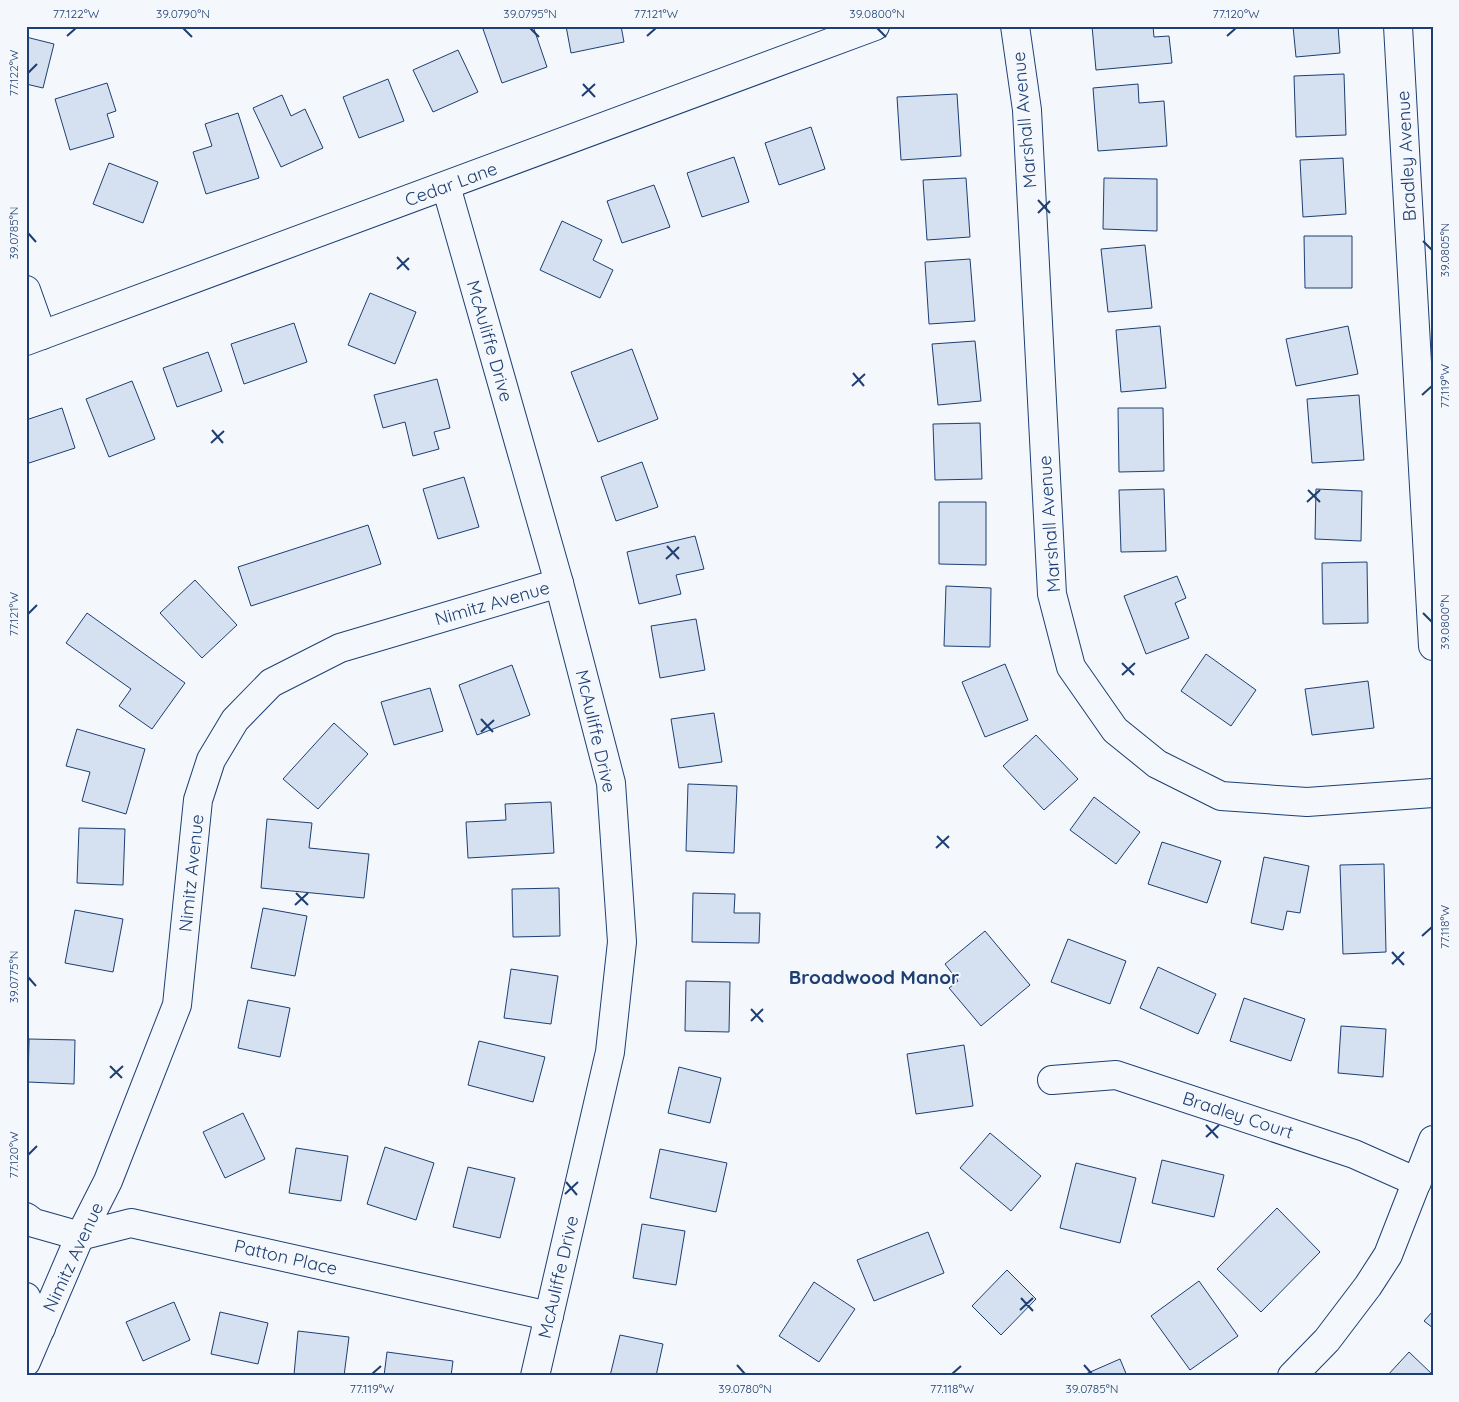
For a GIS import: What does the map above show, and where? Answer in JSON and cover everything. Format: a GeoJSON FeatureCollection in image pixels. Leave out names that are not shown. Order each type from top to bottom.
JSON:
{"type":"FeatureCollection","features":[{"type":"Feature","properties":{"kind":"street","name":"Cedar Lane"},"geometry":{"type":"LineString","coordinates":[[34,338],[874,26]]}},
{"type":"Feature","properties":{"kind":"street","name":"Marshall Avenue"},"geometry":{"type":"LineString","coordinates":[[1016,26],[1026,110],[1052,594],[1071,667],[1115,730],[1157,764],[1221,796],[1307,802],[1433,794]]}},
{"type":"Feature","properties":{"kind":"street","name":"Bradley Avenue"},"geometry":{"type":"LineString","coordinates":[[1398,26],[1433,646]]}},
{"type":"Feature","properties":{"kind":"street","name":"McAuliffe Drive"},"geometry":{"type":"LineString","coordinates":[[446,186],[559,583],[611,783],[622,942],[610,1052],[535,1376]]}},
{"type":"Feature","properties":{"kind":"street"},"geometry":{"type":"LineString","coordinates":[[26,290],[34,338]]}},
{"type":"Feature","properties":{"kind":"street","name":"Nimitz Avenue"},"geometry":{"type":"LineString","coordinates":[[26,1362],[80,1236],[108,1181],[177,1005],[198,800],[211,760],[235,720],[272,683],[340,648],[559,583]]}},
{"type":"Feature","properties":{"kind":"street","name":"Bradley Court"},"geometry":{"type":"LineString","coordinates":[[1052,1080],[1116,1075],[1354,1154],[1417,1182]]}},
{"type":"Feature","properties":{"kind":"street"},"geometry":{"type":"LineString","coordinates":[[1292,1376],[1327,1340],[1368,1286],[1388,1255],[1433,1140]]}},
{"type":"Feature","properties":{"kind":"street"},"geometry":{"type":"LineString","coordinates":[[26,1217],[34,1223],[80,1236]]}},
{"type":"Feature","properties":{"kind":"street","name":"Patton Place"},"geometry":{"type":"LineString","coordinates":[[80,1236],[131,1223],[549,1316]]}},
{"type":"Feature","properties":{"kind":"street"},"geometry":{"type":"LineString","coordinates":[[26,1297],[41,1328]]}},
{"type":"Feature","properties":{"kind":"building"},"geometry":{"type":"Polygon","coordinates":[[[492,26],[533,26],[547,67],[502,83],[483,29],[492,26]]]}},
{"type":"Feature","properties":{"kind":"building"},"geometry":{"type":"Polygon","coordinates":[[[566,26],[621,26],[624,42],[571,53],[566,26]]]}},
{"type":"Feature","properties":{"kind":"building"},"geometry":{"type":"Polygon","coordinates":[[[1092,26],[1153,26],[1154,37],[1169,36],[1172,63],[1096,70],[1092,26]]]}},
{"type":"Feature","properties":{"kind":"building"},"geometry":{"type":"Polygon","coordinates":[[[1293,26],[1338,26],[1340,53],[1296,57],[1293,26]]]}},
{"type":"Feature","properties":{"kind":"building"},"geometry":{"type":"Polygon","coordinates":[[[26,37],[54,44],[43,88],[26,84],[26,37]]]}},
{"type":"Feature","properties":{"kind":"building"},"geometry":{"type":"Polygon","coordinates":[[[458,50],[478,92],[433,112],[413,70],[458,50]]]}},
{"type":"Feature","properties":{"kind":"building"},"geometry":{"type":"Polygon","coordinates":[[[1344,74],[1346,135],[1296,137],[1294,76],[1344,74]]]}},
{"type":"Feature","properties":{"kind":"building"},"geometry":{"type":"Polygon","coordinates":[[[388,79],[404,121],[359,138],[343,97],[388,79]]]}},
{"type":"Feature","properties":{"kind":"building"},"geometry":{"type":"Polygon","coordinates":[[[107,83],[116,111],[107,114],[114,137],[70,150],[55,99],[107,83]]]}},
{"type":"Feature","properties":{"kind":"building"},"geometry":{"type":"Polygon","coordinates":[[[1138,84],[1139,103],[1164,101],[1167,146],[1098,151],[1093,88],[1138,84]]]}},
{"type":"Feature","properties":{"kind":"building"},"geometry":{"type":"Polygon","coordinates":[[[957,94],[961,156],[901,160],[897,97],[957,94]]]}},
{"type":"Feature","properties":{"kind":"building"},"geometry":{"type":"Polygon","coordinates":[[[282,95],[291,116],[305,109],[323,148],[281,167],[253,108],[282,95]]]}},
{"type":"Feature","properties":{"kind":"building"},"geometry":{"type":"Polygon","coordinates":[[[238,113],[259,178],[206,194],[193,152],[212,146],[205,124],[238,113]]]}},
{"type":"Feature","properties":{"kind":"building"},"geometry":{"type":"Polygon","coordinates":[[[811,127],[825,169],[779,185],[765,143],[811,127]]]}},
{"type":"Feature","properties":{"kind":"building"},"geometry":{"type":"Polygon","coordinates":[[[734,157],[749,202],[702,217],[687,173],[734,157]]]}},
{"type":"Feature","properties":{"kind":"building"},"geometry":{"type":"Polygon","coordinates":[[[1343,158],[1346,214],[1303,217],[1300,160],[1343,158]]]}},
{"type":"Feature","properties":{"kind":"building"},"geometry":{"type":"Polygon","coordinates":[[[109,163],[158,182],[143,223],[93,204],[109,163]]]}},
{"type":"Feature","properties":{"kind":"building"},"geometry":{"type":"Polygon","coordinates":[[[966,178],[970,237],[927,240],[923,180],[966,178]]]}},
{"type":"Feature","properties":{"kind":"building"},"geometry":{"type":"Polygon","coordinates":[[[1104,178],[1157,179],[1157,231],[1103,229],[1104,178]]]}},
{"type":"Feature","properties":{"kind":"building"},"geometry":{"type":"Polygon","coordinates":[[[654,185],[670,227],[622,243],[607,201],[654,185]]]}},
{"type":"Feature","properties":{"kind":"building"},"geometry":{"type":"Polygon","coordinates":[[[562,221],[602,240],[593,260],[613,270],[600,298],[540,270],[562,221]]]}},
{"type":"Feature","properties":{"kind":"building"},"geometry":{"type":"Polygon","coordinates":[[[1304,236],[1352,236],[1352,288],[1305,288],[1304,236]]]}},
{"type":"Feature","properties":{"kind":"building"},"geometry":{"type":"Polygon","coordinates":[[[1145,245],[1152,308],[1108,312],[1101,249],[1145,245]]]}},
{"type":"Feature","properties":{"kind":"building"},"geometry":{"type":"Polygon","coordinates":[[[970,259],[975,321],[929,324],[925,262],[970,259]]]}},
{"type":"Feature","properties":{"kind":"building"},"geometry":{"type":"Polygon","coordinates":[[[370,293],[416,312],[395,364],[348,345],[370,293]]]}},
{"type":"Feature","properties":{"kind":"building"},"geometry":{"type":"Polygon","coordinates":[[[294,323],[307,362],[244,384],[231,344],[294,323]]]}},
{"type":"Feature","properties":{"kind":"building"},"geometry":{"type":"Polygon","coordinates":[[[1160,326],[1166,388],[1121,392],[1116,330],[1160,326]]]}},
{"type":"Feature","properties":{"kind":"building"},"geometry":{"type":"Polygon","coordinates":[[[1348,326],[1358,374],[1296,386],[1286,339],[1348,326]]]}},
{"type":"Feature","properties":{"kind":"building"},"geometry":{"type":"Polygon","coordinates":[[[975,341],[981,401],[938,405],[932,344],[975,341]]]}},
{"type":"Feature","properties":{"kind":"building"},"geometry":{"type":"Polygon","coordinates":[[[632,349],[658,419],[598,442],[571,372],[632,349]]]}},
{"type":"Feature","properties":{"kind":"building"},"geometry":{"type":"Polygon","coordinates":[[[208,352],[222,391],[177,407],[163,368],[208,352]]]}},
{"type":"Feature","properties":{"kind":"building"},"geometry":{"type":"Polygon","coordinates":[[[437,379],[450,428],[434,432],[439,449],[413,456],[405,422],[383,428],[374,395],[437,379]]]}},
{"type":"Feature","properties":{"kind":"building"},"geometry":{"type":"Polygon","coordinates":[[[132,381],[155,439],[109,457],[86,399],[132,381]]]}},
{"type":"Feature","properties":{"kind":"building"},"geometry":{"type":"Polygon","coordinates":[[[1359,395],[1364,460],[1312,463],[1307,399],[1359,395]]]}},
{"type":"Feature","properties":{"kind":"building"},"geometry":{"type":"Polygon","coordinates":[[[62,408],[75,448],[26,464],[26,420],[62,408]]]}},
{"type":"Feature","properties":{"kind":"building"},"geometry":{"type":"Polygon","coordinates":[[[1118,408],[1163,408],[1164,471],[1119,472],[1118,408]]]}},
{"type":"Feature","properties":{"kind":"building"},"geometry":{"type":"Polygon","coordinates":[[[980,423],[982,479],[935,480],[933,424],[980,423]]]}},
{"type":"Feature","properties":{"kind":"building"},"geometry":{"type":"Polygon","coordinates":[[[642,462],[658,507],[616,521],[601,477],[642,462]]]}},
{"type":"Feature","properties":{"kind":"building"},"geometry":{"type":"Polygon","coordinates":[[[464,477],[479,527],[438,539],[423,489],[464,477]]]}},
{"type":"Feature","properties":{"kind":"building"},"geometry":{"type":"Polygon","coordinates":[[[1164,489],[1166,551],[1121,552],[1119,490],[1164,489]]]}},
{"type":"Feature","properties":{"kind":"building"},"geometry":{"type":"Polygon","coordinates":[[[1316,489],[1362,491],[1361,541],[1315,539],[1316,489]]]}},
{"type":"Feature","properties":{"kind":"building"},"geometry":{"type":"Polygon","coordinates":[[[939,502],[986,502],[986,565],[939,564],[939,502]]]}},
{"type":"Feature","properties":{"kind":"building"},"geometry":{"type":"Polygon","coordinates":[[[368,525],[381,564],[251,606],[238,567],[368,525]]]}},
{"type":"Feature","properties":{"kind":"building"},"geometry":{"type":"Polygon","coordinates":[[[695,536],[704,569],[676,575],[681,594],[639,604],[627,552],[695,536]]]}},
{"type":"Feature","properties":{"kind":"building"},"geometry":{"type":"Polygon","coordinates":[[[1367,562],[1368,623],[1323,624],[1322,563],[1367,562]]]}},
{"type":"Feature","properties":{"kind":"building"},"geometry":{"type":"Polygon","coordinates":[[[1177,576],[1186,598],[1175,603],[1189,638],[1146,654],[1124,596],[1177,576]]]}},
{"type":"Feature","properties":{"kind":"building"},"geometry":{"type":"Polygon","coordinates":[[[195,580],[237,625],[202,658],[160,613],[195,580]]]}},
{"type":"Feature","properties":{"kind":"building"},"geometry":{"type":"Polygon","coordinates":[[[946,586],[991,588],[990,647],[944,646],[946,586]]]}},
{"type":"Feature","properties":{"kind":"building"},"geometry":{"type":"Polygon","coordinates":[[[87,613],[185,683],[152,729],[119,706],[131,689],[66,643],[87,613]]]}},
{"type":"Feature","properties":{"kind":"building"},"geometry":{"type":"Polygon","coordinates":[[[696,619],[705,670],[660,678],[651,626],[696,619]]]}},
{"type":"Feature","properties":{"kind":"building"},"geometry":{"type":"Polygon","coordinates":[[[1206,654],[1256,690],[1231,726],[1181,691],[1206,654]]]}},
{"type":"Feature","properties":{"kind":"building"},"geometry":{"type":"Polygon","coordinates":[[[1005,664],[1028,720],[985,737],[962,682],[1005,664]]]}},
{"type":"Feature","properties":{"kind":"building"},"geometry":{"type":"Polygon","coordinates":[[[512,665],[530,715],[477,735],[459,685],[512,665]]]}},
{"type":"Feature","properties":{"kind":"building"},"geometry":{"type":"Polygon","coordinates":[[[1368,681],[1374,728],[1312,735],[1305,689],[1368,681]]]}},
{"type":"Feature","properties":{"kind":"building"},"geometry":{"type":"Polygon","coordinates":[[[430,688],[443,731],[394,745],[381,702],[430,688]]]}},
{"type":"Feature","properties":{"kind":"building"},"geometry":{"type":"Polygon","coordinates":[[[714,713],[722,762],[679,768],[671,719],[714,713]]]}},
{"type":"Feature","properties":{"kind":"building"},"geometry":{"type":"Polygon","coordinates":[[[334,723],[368,754],[318,809],[283,779],[334,723]]]}},
{"type":"Feature","properties":{"kind":"building"},"geometry":{"type":"Polygon","coordinates":[[[77,729],[145,749],[126,814],[82,801],[90,772],[66,766],[77,729]]]}},
{"type":"Feature","properties":{"kind":"building"},"geometry":{"type":"Polygon","coordinates":[[[1036,735],[1078,779],[1044,810],[1003,766],[1036,735]]]}},
{"type":"Feature","properties":{"kind":"building"},"geometry":{"type":"Polygon","coordinates":[[[688,784],[737,786],[734,853],[686,851],[688,784]]]}},
{"type":"Feature","properties":{"kind":"building"},"geometry":{"type":"Polygon","coordinates":[[[1094,797],[1140,832],[1116,864],[1070,830],[1094,797]]]}},
{"type":"Feature","properties":{"kind":"building"},"geometry":{"type":"Polygon","coordinates":[[[551,802],[554,853],[468,858],[466,822],[506,820],[505,804],[551,802]]]}},
{"type":"Feature","properties":{"kind":"building"},"geometry":{"type":"Polygon","coordinates":[[[267,819],[312,823],[309,848],[369,854],[364,898],[261,888],[267,819]]]}},
{"type":"Feature","properties":{"kind":"building"},"geometry":{"type":"Polygon","coordinates":[[[79,828],[125,829],[123,885],[77,883],[79,828]]]}},
{"type":"Feature","properties":{"kind":"building"},"geometry":{"type":"Polygon","coordinates":[[[1162,842],[1221,861],[1207,903],[1148,884],[1162,842]]]}},
{"type":"Feature","properties":{"kind":"building"},"geometry":{"type":"Polygon","coordinates":[[[1264,857],[1309,866],[1300,913],[1287,911],[1283,930],[1251,923],[1264,857]]]}},
{"type":"Feature","properties":{"kind":"building"},"geometry":{"type":"Polygon","coordinates":[[[1384,864],[1386,952],[1343,954],[1340,865],[1384,864]]]}},
{"type":"Feature","properties":{"kind":"building"},"geometry":{"type":"Polygon","coordinates":[[[559,888],[560,936],[513,937],[512,889],[559,888]]]}},
{"type":"Feature","properties":{"kind":"building"},"geometry":{"type":"Polygon","coordinates":[[[693,893],[735,894],[734,913],[760,913],[759,943],[692,942],[693,893]]]}},
{"type":"Feature","properties":{"kind":"building"},"geometry":{"type":"Polygon","coordinates":[[[263,908],[307,916],[295,976],[251,968],[263,908]]]}},
{"type":"Feature","properties":{"kind":"building"},"geometry":{"type":"Polygon","coordinates":[[[75,910],[123,919],[113,972],[65,963],[75,910]]]}},
{"type":"Feature","properties":{"kind":"building"},"geometry":{"type":"Polygon","coordinates":[[[985,931],[1030,985],[981,1026],[949,988],[958,981],[945,964],[985,931]]]}},
{"type":"Feature","properties":{"kind":"building"},"geometry":{"type":"Polygon","coordinates":[[[1068,939],[1126,961],[1110,1004],[1051,982],[1068,939]]]}},
{"type":"Feature","properties":{"kind":"building"},"geometry":{"type":"Polygon","coordinates":[[[1158,967],[1216,994],[1198,1034],[1140,1008],[1158,967]]]}},
{"type":"Feature","properties":{"kind":"building"},"geometry":{"type":"Polygon","coordinates":[[[511,969],[558,976],[551,1024],[504,1018],[511,969]]]}},
{"type":"Feature","properties":{"kind":"building"},"geometry":{"type":"Polygon","coordinates":[[[686,981],[730,982],[729,1032],[685,1031],[686,981]]]}},
{"type":"Feature","properties":{"kind":"building"},"geometry":{"type":"Polygon","coordinates":[[[1244,998],[1305,1019],[1291,1061],[1230,1041],[1244,998]]]}},
{"type":"Feature","properties":{"kind":"building"},"geometry":{"type":"Polygon","coordinates":[[[248,1000],[290,1008],[280,1057],[238,1048],[248,1000]]]}},
{"type":"Feature","properties":{"kind":"building"},"geometry":{"type":"Polygon","coordinates":[[[1341,1026],[1386,1029],[1383,1077],[1338,1073],[1341,1026]]]}},
{"type":"Feature","properties":{"kind":"building"},"geometry":{"type":"Polygon","coordinates":[[[29,1039],[75,1040],[74,1084],[28,1082],[29,1039]]]}},
{"type":"Feature","properties":{"kind":"building"},"geometry":{"type":"Polygon","coordinates":[[[479,1041],[545,1057],[533,1102],[468,1085],[479,1041]]]}},
{"type":"Feature","properties":{"kind":"building"},"geometry":{"type":"Polygon","coordinates":[[[964,1045],[973,1106],[916,1114],[907,1054],[964,1045]]]}},
{"type":"Feature","properties":{"kind":"building"},"geometry":{"type":"Polygon","coordinates":[[[679,1067],[721,1078],[710,1123],[668,1113],[679,1067]]]}},
{"type":"Feature","properties":{"kind":"building"},"geometry":{"type":"Polygon","coordinates":[[[243,1113],[265,1159],[225,1178],[203,1132],[243,1113]]]}},
{"type":"Feature","properties":{"kind":"building"},"geometry":{"type":"Polygon","coordinates":[[[990,1133],[1041,1176],[1011,1211],[960,1168],[990,1133]]]}},
{"type":"Feature","properties":{"kind":"building"},"geometry":{"type":"Polygon","coordinates":[[[385,1147],[434,1163],[416,1220],[367,1204],[385,1147]]]}},
{"type":"Feature","properties":{"kind":"building"},"geometry":{"type":"Polygon","coordinates":[[[296,1148],[348,1156],[341,1201],[289,1193],[296,1148]]]}},
{"type":"Feature","properties":{"kind":"building"},"geometry":{"type":"Polygon","coordinates":[[[660,1149],[727,1163],[716,1212],[650,1198],[660,1149]]]}},
{"type":"Feature","properties":{"kind":"building"},"geometry":{"type":"Polygon","coordinates":[[[1162,1160],[1224,1175],[1214,1217],[1152,1203],[1162,1160]]]}},
{"type":"Feature","properties":{"kind":"building"},"geometry":{"type":"Polygon","coordinates":[[[1076,1163],[1136,1178],[1120,1243],[1060,1228],[1076,1163]]]}},
{"type":"Feature","properties":{"kind":"building"},"geometry":{"type":"Polygon","coordinates":[[[468,1167],[515,1178],[500,1238],[453,1227],[468,1167]]]}},
{"type":"Feature","properties":{"kind":"building"},"geometry":{"type":"Polygon","coordinates":[[[1277,1208],[1320,1252],[1261,1312],[1217,1269],[1277,1208]]]}},
{"type":"Feature","properties":{"kind":"building"},"geometry":{"type":"Polygon","coordinates":[[[642,1224],[685,1231],[676,1285],[633,1278],[642,1224]]]}},
{"type":"Feature","properties":{"kind":"building"},"geometry":{"type":"Polygon","coordinates":[[[928,1232],[944,1273],[874,1301],[857,1260],[928,1232]]]}},
{"type":"Feature","properties":{"kind":"building"},"geometry":{"type":"Polygon","coordinates":[[[1007,1270],[1036,1299],[1001,1335],[972,1306],[1007,1270]]]}},
{"type":"Feature","properties":{"kind":"building"},"geometry":{"type":"Polygon","coordinates":[[[1199,1281],[1238,1336],[1190,1370],[1151,1316],[1199,1281]]]}},
{"type":"Feature","properties":{"kind":"building"},"geometry":{"type":"Polygon","coordinates":[[[814,1282],[855,1309],[819,1362],[779,1336],[814,1282]]]}},
{"type":"Feature","properties":{"kind":"building"},"geometry":{"type":"Polygon","coordinates":[[[174,1302],[190,1340],[143,1361],[126,1322],[174,1302]]]}},
{"type":"Feature","properties":{"kind":"building"},"geometry":{"type":"Polygon","coordinates":[[[1433,1311],[1433,1328],[1424,1321],[1433,1311]]]}},
{"type":"Feature","properties":{"kind":"building"},"geometry":{"type":"Polygon","coordinates":[[[220,1312],[268,1323],[258,1364],[211,1354],[220,1312]]]}},
{"type":"Feature","properties":{"kind":"building"},"geometry":{"type":"Polygon","coordinates":[[[298,1331],[349,1337],[344,1376],[294,1375],[298,1331]]]}},
{"type":"Feature","properties":{"kind":"building"},"geometry":{"type":"Polygon","coordinates":[[[620,1335],[663,1344],[656,1376],[610,1376],[620,1335]]]}},
{"type":"Feature","properties":{"kind":"building"},"geometry":{"type":"Polygon","coordinates":[[[387,1352],[453,1361],[451,1376],[384,1376],[387,1352]]]}},
{"type":"Feature","properties":{"kind":"building"},"geometry":{"type":"Polygon","coordinates":[[[1409,1352],[1433,1375],[1433,1376],[1387,1376],[1409,1352]]]}},
{"type":"Feature","properties":{"kind":"building"},"geometry":{"type":"Polygon","coordinates":[[[1120,1359],[1127,1376],[1081,1376],[1120,1359]]]}},
{"type":"Feature","properties":{"kind":"district","name":"Broadwood Manor"},"geometry":{"type":"Point","coordinates":[874,977]}}]}
